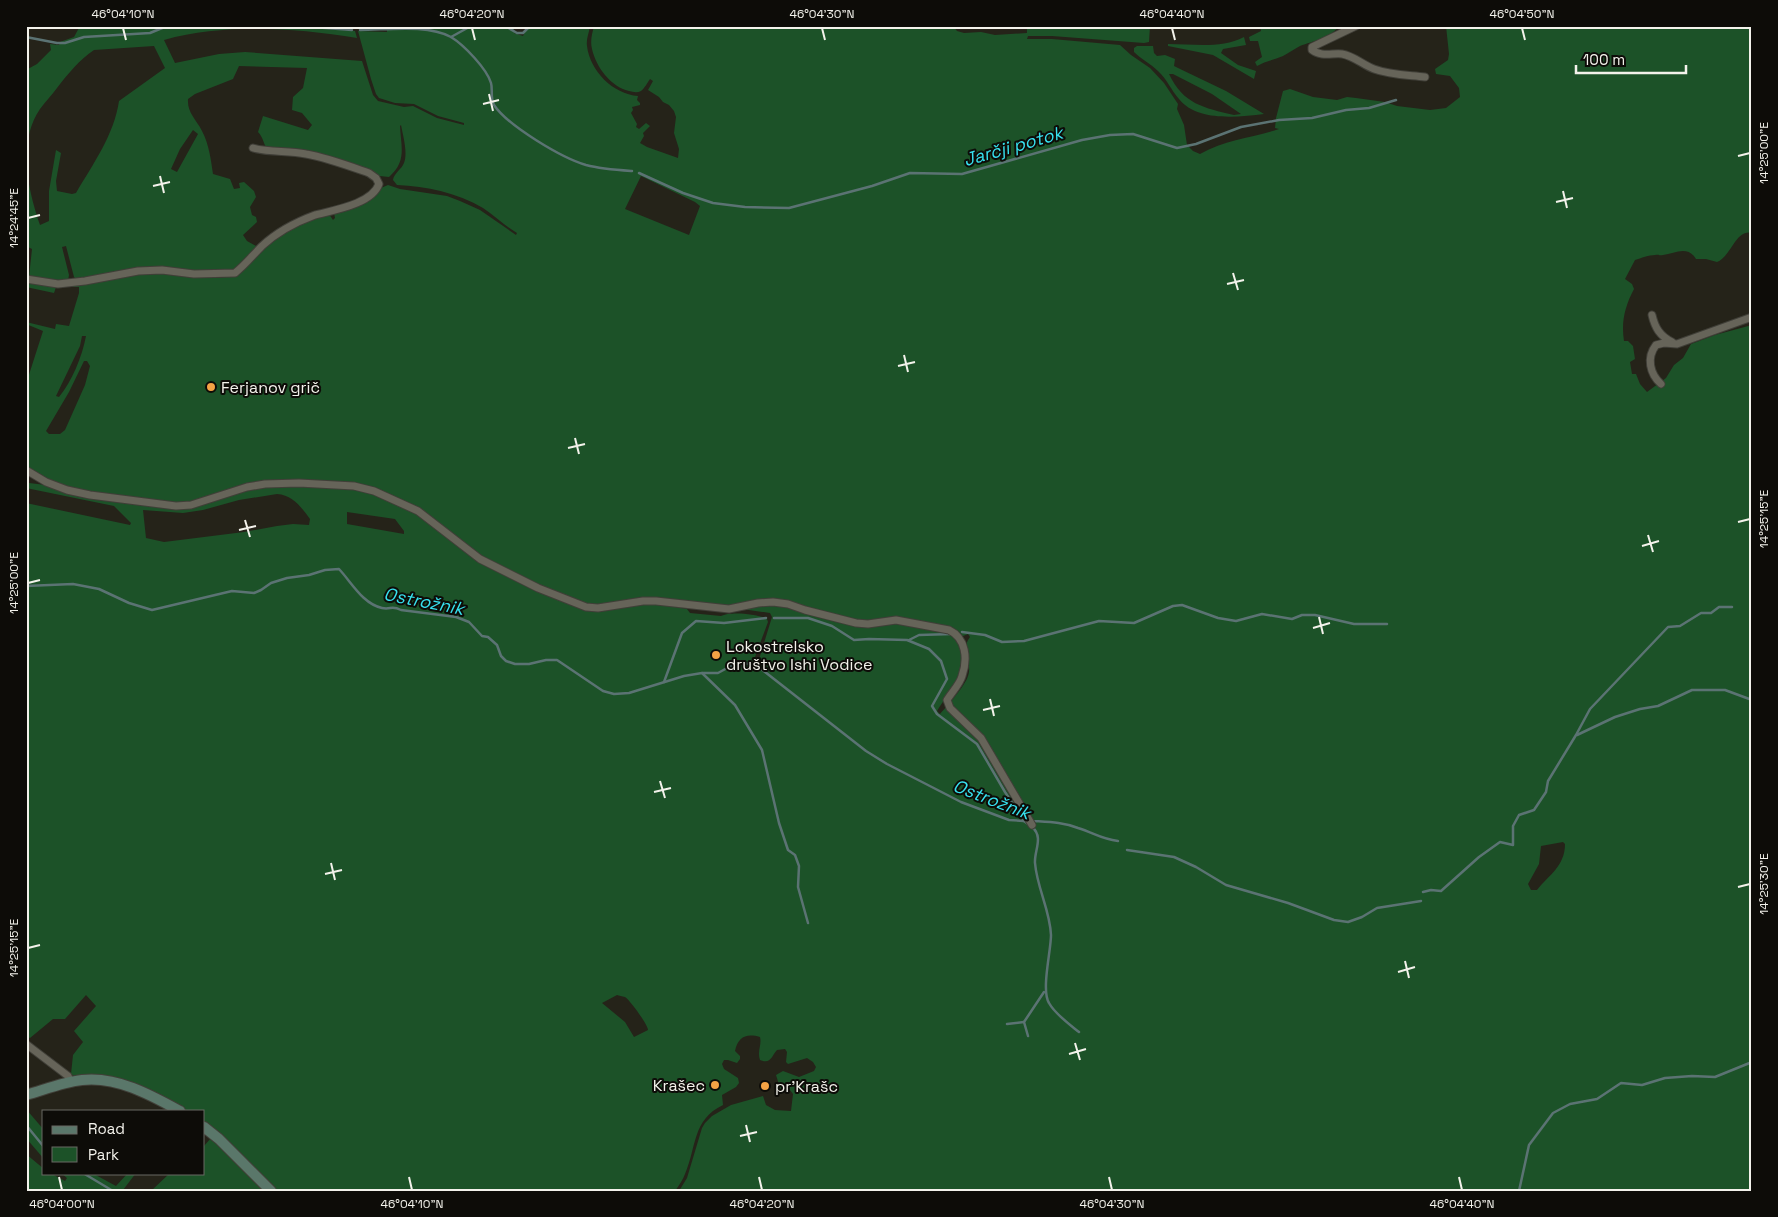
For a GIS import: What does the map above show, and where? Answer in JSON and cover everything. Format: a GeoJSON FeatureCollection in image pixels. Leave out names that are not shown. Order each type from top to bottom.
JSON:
{"type":"FeatureCollection","features":[{"type":"Feature","properties":{"kind":"street"},"geometry":{"type":"LineString","coordinates":[[1356,26],[1312,47],[1312,50],[1324,54],[1342,54],[1352,57],[1383,72],[1425,77]]}},
{"type":"Feature","properties":{"kind":"street"},"geometry":{"type":"LineString","coordinates":[[26,279],[58,284],[138,271],[162,270],[194,274],[234,273],[264,244],[283,230],[302,220],[344,207],[370,196],[377,190],[379,184],[376,178],[369,173],[322,158],[304,154],[267,152],[253,148]]}},
{"type":"Feature","properties":{"kind":"street"},"geometry":{"type":"LineString","coordinates":[[1652,315],[1656,329],[1677,344]]}},
{"type":"Feature","properties":{"kind":"street"},"geometry":{"type":"LineString","coordinates":[[1661,384],[1655,379],[1650,369],[1652,352],[1656,345],[1677,344],[1752,317]]}},
{"type":"Feature","properties":{"kind":"street"},"geometry":{"type":"LineString","coordinates":[[26,470],[46,482],[67,490],[90,496],[160,505],[191,505],[247,487],[277,483],[354,486],[374,491],[418,511],[480,559],[538,588],[586,607],[598,608],[650,601],[729,610],[758,603],[773,602],[788,604],[856,623],[868,624],[896,620],[949,630],[961,639],[964,656],[962,677],[947,700],[950,708],[981,738],[1032,824]]}},
{"type":"Feature","properties":{"kind":"street"},"geometry":{"type":"LineString","coordinates":[[26,1044],[68,1076],[71,1082]]}},
{"type":"Feature","properties":{"kind":"street"},"geometry":{"type":"LineString","coordinates":[[26,1095],[71,1082],[94,1079],[123,1085],[153,1096],[178,1110]]}},
{"type":"Feature","properties":{"kind":"street"},"geometry":{"type":"LineString","coordinates":[[205,1128],[219,1139],[271,1191]]}},
{"type":"Feature","properties":{"kind":"green space"},"geometry":{"type":"Polygon","coordinates":[[[80,26],[288,26],[355,31],[357,38],[285,30],[236,29],[211,31],[164,40],[175,63],[219,54],[245,52],[362,61],[373,95],[378,101],[404,107],[413,106],[437,118],[464,125],[464,123],[438,116],[414,104],[395,103],[379,98],[371,79],[358,31],[387,32],[387,30],[357,29],[357,26],[510,26],[510,29],[514,29],[514,33],[523,36],[528,26],[590,26],[587,46],[589,55],[598,72],[604,80],[620,91],[638,96],[637,100],[640,105],[632,107],[631,113],[637,124],[636,127],[639,129],[646,123],[650,126],[643,133],[644,136],[640,143],[678,158],[679,149],[674,133],[676,117],[674,111],[669,105],[648,90],[653,81],[650,79],[640,92],[622,89],[610,81],[594,56],[591,40],[594,26],[953,26],[957,31],[964,33],[981,32],[995,35],[1027,33],[1027,26],[1150,26],[1149,42],[1144,43],[1052,36],[1028,36],[1027,39],[1052,39],[1120,45],[1150,68],[1164,83],[1178,104],[1177,109],[1184,125],[1187,145],[1193,151],[1200,154],[1229,142],[1279,129],[1275,128],[1276,118],[1283,91],[1290,89],[1313,97],[1337,100],[1347,97],[1430,110],[1446,108],[1460,97],[1459,88],[1450,76],[1436,74],[1435,69],[1448,60],[1446,26],[1752,26],[1752,233],[1742,235],[1726,255],[1717,262],[1696,259],[1689,252],[1685,251],[1635,260],[1625,279],[1632,284],[1634,289],[1626,308],[1623,327],[1624,341],[1628,341],[1633,346],[1635,359],[1630,362],[1632,374],[1636,374],[1640,384],[1647,392],[1666,378],[1674,365],[1683,358],[1691,344],[1752,325],[1752,1191],[679,1191],[687,1178],[702,1128],[712,1116],[731,1105],[763,1096],[766,1105],[775,1110],[791,1111],[793,1094],[790,1090],[781,1091],[776,1075],[783,1071],[799,1077],[814,1071],[816,1067],[807,1058],[788,1064],[786,1062],[787,1052],[785,1049],[777,1050],[769,1060],[760,1060],[760,1037],[747,1036],[743,1037],[736,1046],[735,1051],[740,1056],[737,1063],[724,1060],[722,1064],[724,1069],[738,1078],[739,1083],[736,1087],[722,1095],[723,1105],[713,1111],[701,1126],[689,1164],[675,1191],[276,1191],[205,1124],[205,1110],[185,1110],[153,1093],[110,1077],[74,1076],[71,1074],[73,1055],[83,1042],[74,1031],[96,1006],[86,995],[65,1019],[53,1019],[30,1038],[26,1036],[26,503],[130,525],[131,523],[114,506],[26,488],[29,483],[46,485],[89,498],[174,508],[191,507],[248,489],[273,486],[322,486],[363,491],[381,496],[424,517],[450,540],[497,571],[587,609],[598,610],[640,603],[653,603],[687,609],[690,613],[721,616],[725,614],[744,614],[763,617],[768,622],[752,665],[756,669],[772,617],[770,613],[674,599],[650,598],[593,606],[578,602],[551,592],[484,560],[456,540],[427,513],[382,492],[365,487],[349,484],[266,481],[249,484],[189,504],[163,503],[67,489],[42,480],[26,469],[26,384],[43,331],[26,324],[26,322],[55,329],[56,324],[69,326],[79,287],[56,287],[54,293],[26,287],[26,281],[79,284],[153,272],[218,278],[235,275],[243,269],[264,245],[279,234],[303,222],[329,214],[333,220],[335,218],[334,213],[371,197],[381,188],[388,185],[400,189],[447,196],[480,210],[516,235],[517,233],[483,208],[463,198],[430,189],[397,185],[393,180],[405,159],[405,144],[401,125],[401,159],[395,171],[389,177],[380,176],[361,167],[323,156],[294,150],[269,151],[258,132],[263,116],[308,130],[312,125],[302,113],[292,110],[293,97],[303,88],[307,68],[239,66],[233,79],[195,94],[188,99],[188,104],[190,112],[206,141],[213,174],[230,179],[234,189],[240,188],[239,183],[244,182],[254,191],[256,197],[250,207],[252,215],[256,217],[257,222],[243,235],[247,241],[258,247],[239,267],[225,273],[194,273],[175,269],[150,268],[77,280],[74,277],[66,246],[62,247],[69,275],[68,281],[29,277],[32,249],[26,246],[26,70],[37,64],[51,50],[50,44],[59,45],[60,42],[74,37],[80,26]],[[154,46],[94,50],[69,73],[40,109],[33,122],[27,151],[27,167],[32,197],[40,225],[49,221],[49,191],[56,150],[61,153],[56,181],[57,191],[76,193],[108,137],[113,126],[119,101],[165,68],[154,46]],[[193,130],[180,149],[171,169],[177,172],[198,134],[193,130]],[[641,176],[625,209],[689,235],[700,206],[641,176]],[[82,336],[80,346],[56,396],[59,397],[76,368],[86,336],[82,336]],[[84,361],[69,392],[46,431],[49,434],[60,434],[65,430],[85,385],[90,366],[87,361],[84,361]],[[277,494],[239,500],[203,510],[183,513],[143,510],[146,538],[164,542],[293,524],[309,525],[310,519],[300,506],[292,499],[283,495],[277,494]],[[347,512],[347,524],[404,534],[404,531],[395,519],[347,512]],[[948,628],[947,632],[956,637],[960,642],[963,664],[957,681],[937,711],[940,714],[956,696],[969,671],[966,646],[970,637],[968,634],[963,636],[948,628]],[[1563,842],[1541,846],[1539,864],[1528,884],[1531,890],[1537,890],[1556,870],[1562,858],[1565,844],[1563,842]],[[617,995],[602,1003],[625,1022],[634,1037],[648,1030],[642,1018],[625,997],[617,995]]]}},
{"type":"Feature","properties":{"kind":"green space"},"geometry":{"type":"Polygon","coordinates":[[[1260,26],[1339,26],[1327,36],[1257,66],[1255,62],[1262,57],[1258,41],[1250,41],[1249,37],[1261,31],[1260,26]]]}},
{"type":"Feature","properties":{"kind":"green space"},"geometry":{"type":"Polygon","coordinates":[[[1244,37],[1246,45],[1223,49],[1221,53],[1238,65],[1256,71],[1254,79],[1213,55],[1168,46],[1168,44],[1226,43],[1244,37]]]}},
{"type":"Feature","properties":{"kind":"green space"},"geometry":{"type":"Polygon","coordinates":[[[1137,46],[1153,46],[1154,53],[1157,56],[1165,55],[1175,59],[1174,66],[1226,91],[1264,114],[1230,117],[1207,115],[1196,111],[1179,99],[1161,74],[1134,52],[1134,48],[1137,46]],[[1169,74],[1181,92],[1196,103],[1234,115],[1241,114],[1212,94],[1173,74],[1169,74]]]}},
{"type":"Feature","properties":{"kind":"green space"},"geometry":{"type":"Polygon","coordinates":[[[26,1109],[42,1128],[42,1157],[26,1138],[26,1109]]]}},
{"type":"Feature","properties":{"kind":"green space"},"geometry":{"type":"Polygon","coordinates":[[[211,1138],[265,1191],[151,1191],[169,1174],[205,1174],[205,1145],[211,1138]]]}},
{"type":"Feature","properties":{"kind":"green space"},"geometry":{"type":"Polygon","coordinates":[[[26,1154],[42,1167],[42,1174],[52,1174],[65,1181],[67,1178],[62,1174],[94,1174],[116,1186],[127,1174],[135,1174],[124,1191],[26,1191],[26,1154]]]}},
{"type":"Feature","properties":{"kind":"waterway","name":"Jarčji potok"},"geometry":{"type":"LineString","coordinates":[[26,37],[65,43],[84,37],[150,33],[167,26]]}},
{"type":"Feature","properties":{"kind":"waterway","name":"Jarčji potok"},"geometry":{"type":"LineString","coordinates":[[299,26],[352,30]]}},
{"type":"Feature","properties":{"kind":"waterway","name":"Jarčji potok"},"geometry":{"type":"LineString","coordinates":[[451,37],[471,26]]}},
{"type":"Feature","properties":{"kind":"waterway","name":"Jarčji potok"},"geometry":{"type":"LineString","coordinates":[[505,26],[517,33],[523,33],[530,26]]}},
{"type":"Feature","properties":{"kind":"waterway","name":"Jarčji potok"},"geometry":{"type":"LineString","coordinates":[[360,30],[419,29],[430,30],[451,37],[468,51],[489,77],[494,105],[523,131],[563,156],[586,165],[632,171]]}},
{"type":"Feature","properties":{"kind":"waterway","name":"Jarčji potok"},"geometry":{"type":"LineString","coordinates":[[639,173],[683,193],[713,203],[745,207],[789,208],[872,186],[910,173],[962,174],[1082,140],[1110,135],[1133,134],[1177,148],[1196,144],[1241,127],[1279,120],[1312,118],[1346,110],[1369,108],[1396,100]]}},
{"type":"Feature","properties":{"kind":"waterway","name":"Ostrožnik"},"geometry":{"type":"LineString","coordinates":[[26,586],[73,584],[99,589],[129,603],[152,610],[232,591],[254,593],[271,583],[287,578],[339,569],[363,598],[375,606],[456,617],[469,622],[482,636],[488,637],[497,645],[501,656],[506,661],[515,664],[529,664],[546,660],[557,660],[603,691],[614,694],[629,693],[684,676],[718,673],[738,662],[749,664]]}},
{"type":"Feature","properties":{"kind":"waterway"},"geometry":{"type":"LineString","coordinates":[[962,632],[985,635],[1002,642],[1024,641],[1099,621],[1134,623],[1173,606],[1182,605],[1218,618],[1236,621],[1262,614],[1292,619],[1302,615],[1315,615],[1354,624],[1387,624]]}},
{"type":"Feature","properties":{"kind":"waterway"},"geometry":{"type":"LineString","coordinates":[[1423,892],[1431,890],[1441,891],[1479,857],[1500,842],[1513,845],[1513,826],[1519,815],[1534,810],[1546,792],[1548,781],[1590,709],[1668,627],[1680,626],[1701,613],[1711,613],[1719,607],[1732,607]]}},
{"type":"Feature","properties":{"kind":"waterway"},"geometry":{"type":"LineString","coordinates":[[664,682],[682,633],[696,621],[724,623],[766,618]]}},
{"type":"Feature","properties":{"kind":"waterway"},"geometry":{"type":"LineString","coordinates":[[774,618],[808,618],[832,626],[854,640],[907,640],[929,649],[941,661],[947,679],[932,706],[937,714],[977,744],[1024,821]]}},
{"type":"Feature","properties":{"kind":"waterway"},"geometry":{"type":"LineString","coordinates":[[909,640],[919,635],[952,634]]}},
{"type":"Feature","properties":{"kind":"waterway","name":"Ostrožnik"},"geometry":{"type":"LineString","coordinates":[[760,668],[866,751],[887,764],[961,802],[1009,820],[1024,821],[1028,824]]}},
{"type":"Feature","properties":{"kind":"waterway"},"geometry":{"type":"LineString","coordinates":[[702,673],[735,705],[762,750],[779,823],[788,850],[795,855],[799,866],[798,887],[808,923]]}},
{"type":"Feature","properties":{"kind":"waterway"},"geometry":{"type":"LineString","coordinates":[[1577,735],[1615,717],[1640,709],[1658,706],[1692,690],[1725,690],[1752,700]]}},
{"type":"Feature","properties":{"kind":"waterway"},"geometry":{"type":"LineString","coordinates":[[1032,821],[1067,825],[1118,841]]}},
{"type":"Feature","properties":{"kind":"waterway","name":"Ostrožnik"},"geometry":{"type":"LineString","coordinates":[[1032,827],[1036,831],[1038,840],[1035,858],[1036,872],[1051,935],[1046,980],[1047,997],[1049,1003],[1062,1019],[1079,1032]]}},
{"type":"Feature","properties":{"kind":"waterway"},"geometry":{"type":"LineString","coordinates":[[1127,850],[1174,857],[1196,867],[1226,885],[1288,903],[1334,920],[1348,922],[1362,917],[1377,908],[1421,901]]}},
{"type":"Feature","properties":{"kind":"waterway"},"geometry":{"type":"LineString","coordinates":[[1028,1036],[1024,1022],[1044,992]]}},
{"type":"Feature","properties":{"kind":"waterway"},"geometry":{"type":"LineString","coordinates":[[1007,1024],[1024,1022]]}},
{"type":"Feature","properties":{"kind":"waterway"},"geometry":{"type":"LineString","coordinates":[[1519,1191],[1529,1145],[1553,1113],[1570,1104],[1597,1099],[1621,1083],[1642,1085],[1665,1078],[1715,1077],[1752,1062]]}},
{"type":"Feature","properties":{"kind":"waterway"},"geometry":{"type":"LineString","coordinates":[[26,1125],[42,1145]]}},
{"type":"Feature","properties":{"kind":"waterway"},"geometry":{"type":"LineString","coordinates":[[85,1174],[113,1191]]}},
{"type":"Feature","properties":{"kind":"place","name":"Ferjanov grič"},"geometry":{"type":"Point","coordinates":[211,387]}},
{"type":"Feature","properties":{"kind":"place","name":"Lokostrelsko društvo Ishi Vodice"},"geometry":{"type":"Point","coordinates":[716,655]}},
{"type":"Feature","properties":{"kind":"place","name":"Krašec"},"geometry":{"type":"Point","coordinates":[715,1085]}},
{"type":"Feature","properties":{"kind":"place","name":"pr'Krašc"},"geometry":{"type":"Point","coordinates":[765,1086]}}]}
